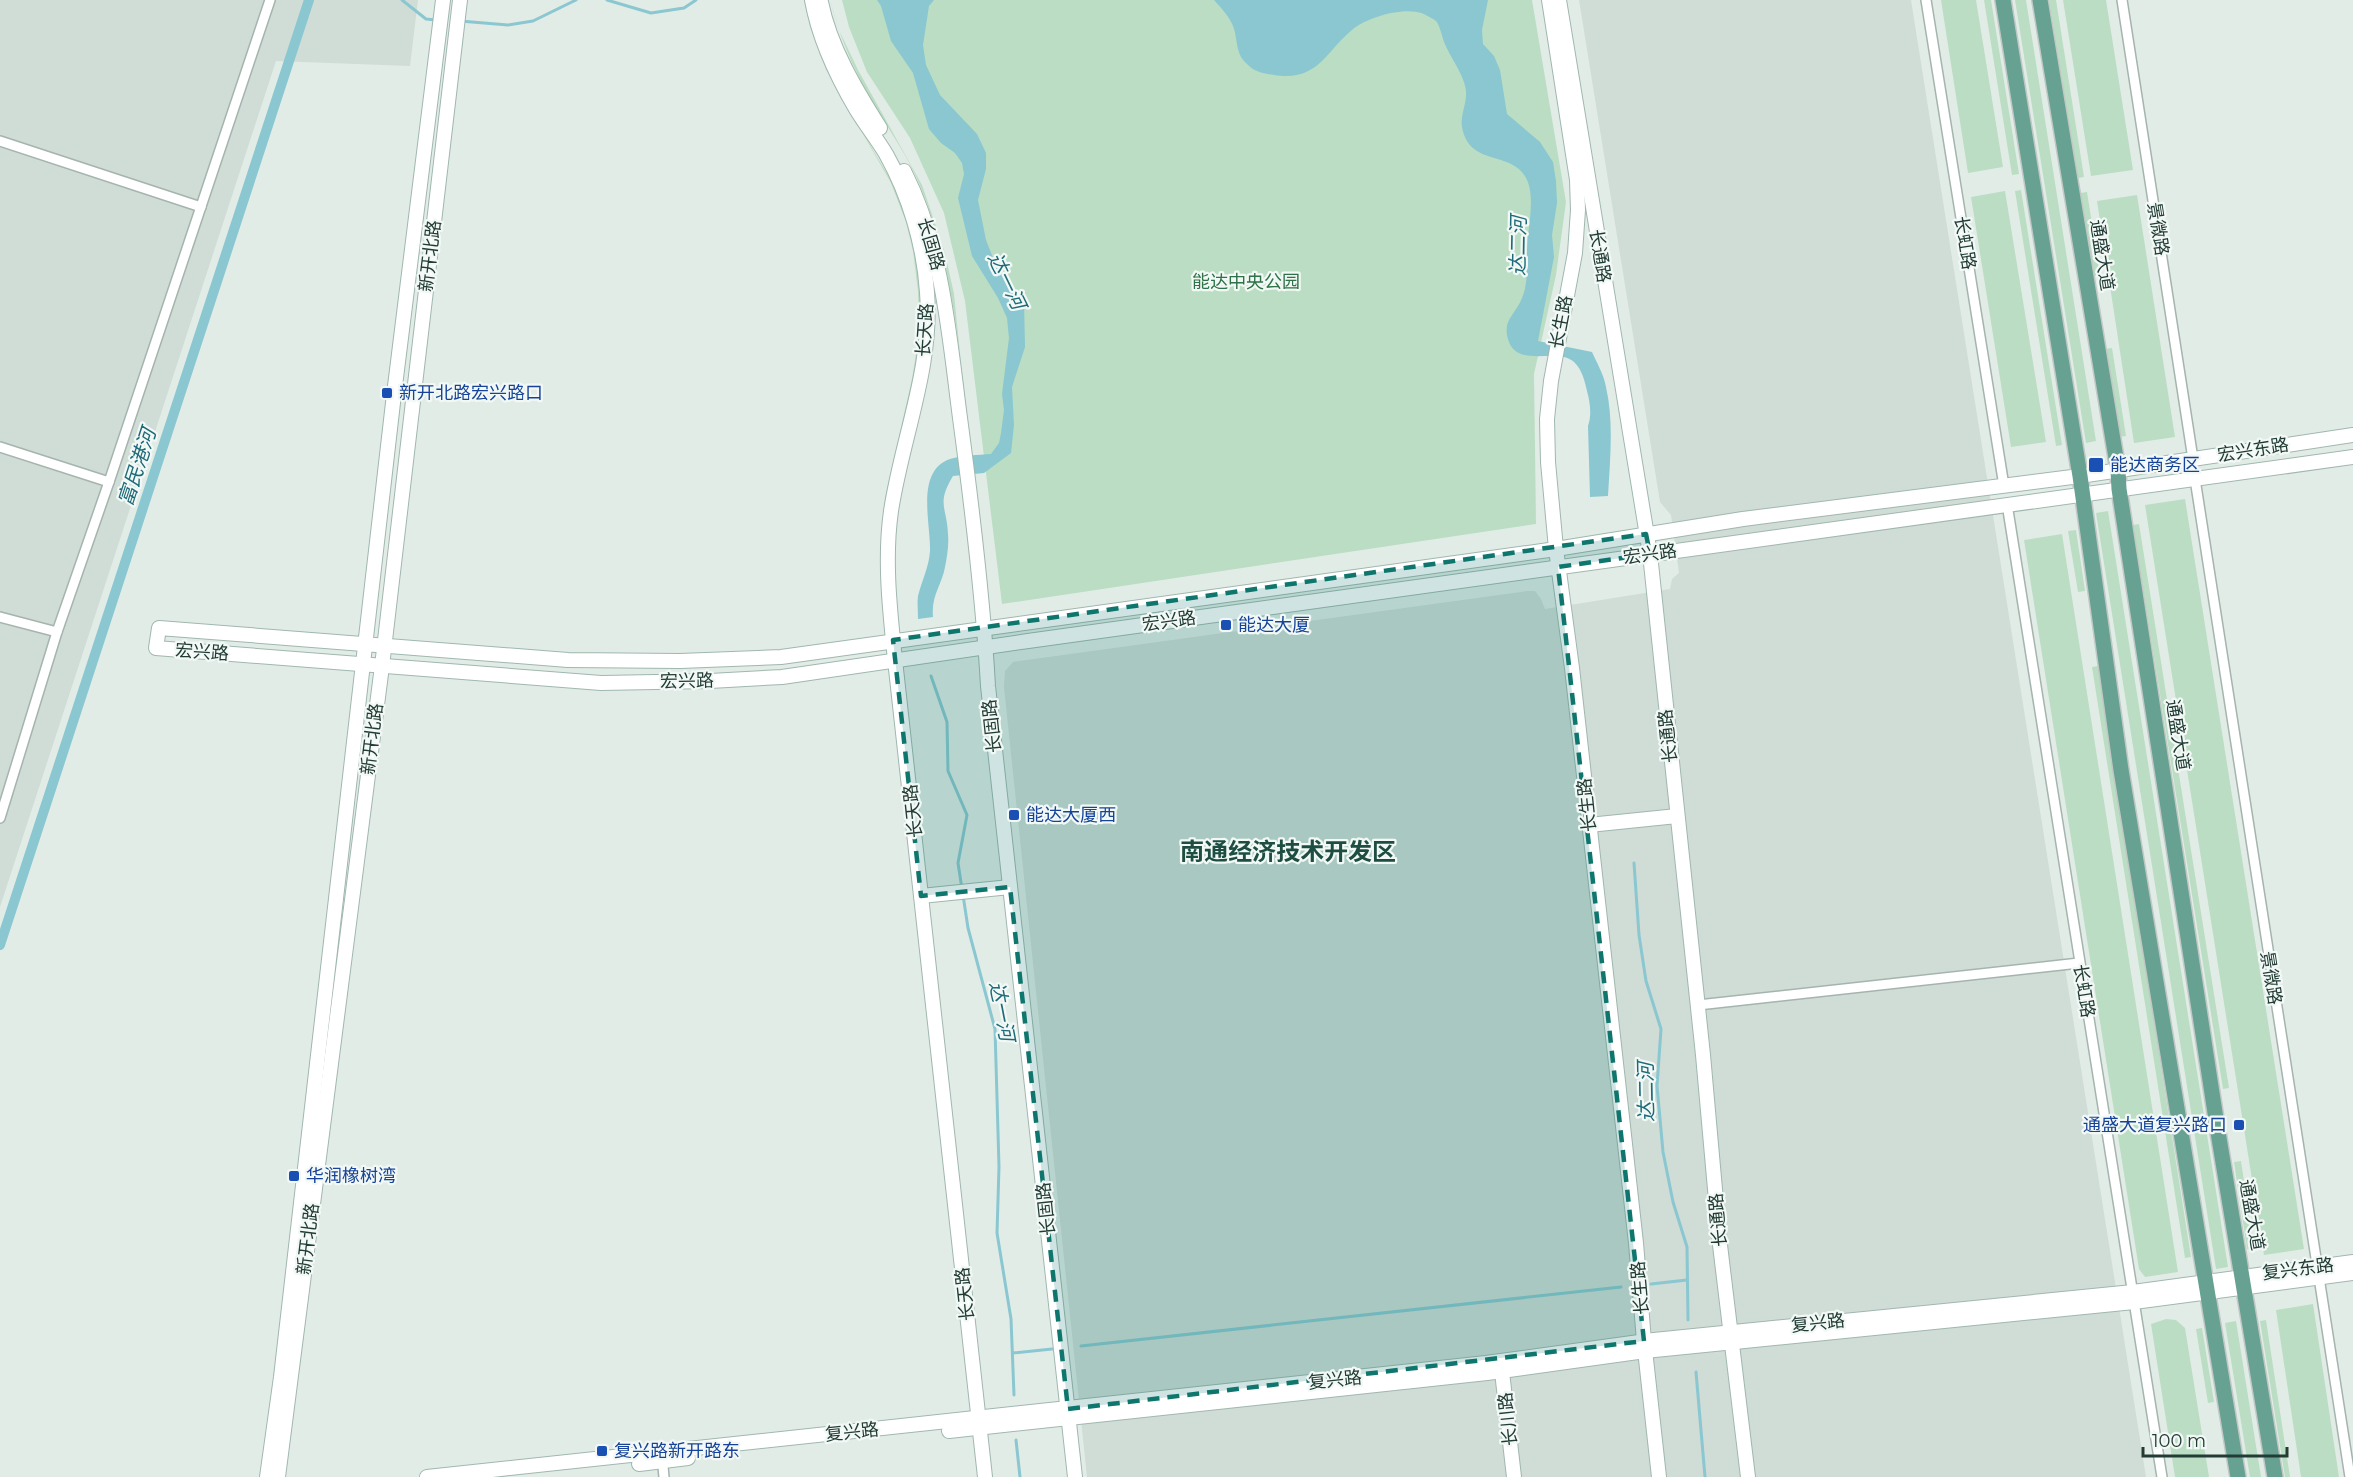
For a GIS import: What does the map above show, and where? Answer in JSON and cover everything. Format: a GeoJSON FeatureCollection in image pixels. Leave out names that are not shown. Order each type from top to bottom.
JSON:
{"type":"FeatureCollection","features":[{"type":"Feature","properties":{"kind":"main road"},"geometry":{"type":"LineString","coordinates":[[2003,0],[2080,477],[2121,770],[2238,1477]]}},
{"type":"Feature","properties":{"kind":"main road","name":"通盛大道"},"geometry":{"type":"LineString","coordinates":[[2040,0],[2118,470],[2119,489],[2218,1132],[2275,1477]]}},
{"type":"Feature","properties":{"kind":"street"},"geometry":{"type":"LineString","coordinates":[[0,818],[57,632],[270,0]]}},
{"type":"Feature","properties":{"kind":"street","name":"新开北路"},"geometry":{"type":"LineString","coordinates":[[267,1477],[282,1365],[364,646],[443,0]]}},
{"type":"Feature","properties":{"kind":"street","name":"新开北路"},"geometry":{"type":"LineString","coordinates":[[278,1477],[382,666],[460,0]]}},
{"type":"Feature","properties":{"kind":"street","name":"长天路"},"geometry":{"type":"LineString","coordinates":[[812,0],[827,54],[903,187],[920,242],[927,292],[928,329],[891,510],[888,573],[895,660],[985,1477]]}},
{"type":"Feature","properties":{"kind":"street","name":"长固路"},"geometry":{"type":"LineString","coordinates":[[821,0],[823,12],[840,56],[858,94],[894,150],[921,210],[943,285],[968,477],[988,686],[1075,1477]]}},
{"type":"Feature","properties":{"kind":"street","name":"长生路"},"geometry":{"type":"LineString","coordinates":[[1549,0],[1577,180],[1578,221],[1575,253],[1554,359],[1548,419],[1548,462],[1558,567],[1572,668],[1635,1232],[1644,1346],[1659,1477]]}},
{"type":"Feature","properties":{"kind":"street","name":"长通路"},"geometry":{"type":"LineString","coordinates":[[1559,0],[1650,554],[1698,1005],[1720,1245],[1748,1477]]}},
{"type":"Feature","properties":{"kind":"street","name":"长虹路"},"geometry":{"type":"LineString","coordinates":[[1926,0],[2004,486]]}},
{"type":"Feature","properties":{"kind":"street","name":"景微路"},"geometry":{"type":"LineString","coordinates":[[2122,0],[2193,459]]}},
{"type":"Feature","properties":{"kind":"street"},"geometry":{"type":"LineString","coordinates":[[0,141],[201,207]]}},
{"type":"Feature","properties":{"kind":"street","name":"宏兴东路"},"geometry":{"type":"LineString","coordinates":[[2118,470],[2353,435]]}},
{"type":"Feature","properties":{"kind":"street"},"geometry":{"type":"LineString","coordinates":[[0,447],[109,482]]}},
{"type":"Feature","properties":{"kind":"street","name":"宏兴东路"},"geometry":{"type":"LineString","coordinates":[[2119,489],[2353,457]]}},
{"type":"Feature","properties":{"kind":"street","name":"宏兴路"},"geometry":{"type":"LineString","coordinates":[[2118,470],[2080,477],[1743,519],[1556,549],[781,657],[680,662],[568,660],[364,646],[159,628],[156,648],[601,683],[782,677],[2119,489]]}},
{"type":"Feature","properties":{"kind":"street","name":"景微路"},"geometry":{"type":"LineString","coordinates":[[2195,479],[2350,1477]]}},
{"type":"Feature","properties":{"kind":"street","name":"长虹路"},"geometry":{"type":"LineString","coordinates":[[2007,504],[2162,1477]]}},
{"type":"Feature","properties":{"kind":"street"},"geometry":{"type":"LineString","coordinates":[[0,617],[57,632]]}},
{"type":"Feature","properties":{"kind":"street"},"geometry":{"type":"LineString","coordinates":[[1589,825],[1677,816]]}},
{"type":"Feature","properties":{"kind":"street"},"geometry":{"type":"LineString","coordinates":[[921,896],[1010,887]]}},
{"type":"Feature","properties":{"kind":"street"},"geometry":{"type":"LineString","coordinates":[[1698,1005],[2079,963]]}},
{"type":"Feature","properties":{"kind":"street","name":"复兴东路"},"geometry":{"type":"LineString","coordinates":[[2317,1272],[2353,1262]]}},
{"type":"Feature","properties":{"kind":"street","name":"复兴东路"},"geometry":{"type":"LineString","coordinates":[[2243,1281],[2317,1272],[2353,1273]]}},
{"type":"Feature","properties":{"kind":"street","name":"复兴路"},"geometry":{"type":"LineString","coordinates":[[427,1477],[662,1456],[1069,1414],[1502,1366],[1644,1346],[2133,1297],[2243,1281]]}},
{"type":"Feature","properties":{"kind":"street","name":"长川路"},"geometry":{"type":"LineString","coordinates":[[1502,1366],[1514,1477]]}},
{"type":"Feature","properties":{"kind":"street"},"geometry":{"type":"LineString","coordinates":[[662,1456],[664,1477]]}},
{"type":"Feature","properties":{"kind":"street","name":"复兴路"},"geometry":{"type":"LineString","coordinates":[[514,1477],[662,1456]]}},
{"type":"Feature","properties":{"kind":"highlighted area"},"geometry":{"type":"Polygon","coordinates":[[[1646,534],[1650,554],[1558,567],[1644,1341],[1068,1409],[1010,887],[921,896],[893,640],[1646,534]]]}},
{"type":"Feature","properties":{"kind":"shaded area"},"geometry":{"type":"Polygon","coordinates":[[[0,0],[418,0],[410,66],[276,61],[0,907],[0,0]]]}},
{"type":"Feature","properties":{"kind":"shaded area"},"geometry":{"type":"Polygon","coordinates":[[[1579,0],[1911,0],[2146,1477],[1087,1477],[1004,687],[1005,671],[1013,662],[1527,591],[1535,591],[1545,609],[1670,589],[1672,579],[1679,573],[1671,515],[1660,502],[1579,0]]]}},
{"type":"Feature","properties":{"kind":"green space"},"geometry":{"type":"Polygon","coordinates":[[[804,0],[812,27],[842,97],[893,184],[908,222],[915,251],[920,291],[920,335],[885,614],[880,562],[885,498],[912,379],[919,335],[918,291],[913,251],[906,222],[891,183],[826,69],[810,27],[804,0]]]}},
{"type":"Feature","properties":{"kind":"green space","name":"能达中央公园"},"geometry":{"type":"Polygon","coordinates":[[[842,0],[1532,0],[1566,202],[1556,275],[1534,374],[1536,524],[1002,604],[965,301],[944,213],[910,138],[867,72],[849,27],[842,0]]]}},
{"type":"Feature","properties":{"kind":"green space"},"geometry":{"type":"Polygon","coordinates":[[[1941,0],[1976,0],[2003,167],[1968,173],[1941,0]]]}},
{"type":"Feature","properties":{"kind":"green space"},"geometry":{"type":"Polygon","coordinates":[[[1984,0],[1991,0],[2019,174],[2012,175],[1984,0]]]}},
{"type":"Feature","properties":{"kind":"green space"},"geometry":{"type":"Polygon","coordinates":[[[2015,0],[2026,0],[2096,441],[2086,443],[2015,0]]]}},
{"type":"Feature","properties":{"kind":"green space"},"geometry":{"type":"Polygon","coordinates":[[[2049,0],[2056,0],[2084,177],[2078,178],[2049,0]]]}},
{"type":"Feature","properties":{"kind":"green space"},"geometry":{"type":"Polygon","coordinates":[[[2063,0],[2106,0],[2133,170],[2091,176],[2063,0]]]}},
{"type":"Feature","properties":{"kind":"green space"},"geometry":{"type":"Polygon","coordinates":[[[839,31],[922,185],[945,253],[954,294],[961,367],[945,264],[921,188],[859,77],[839,31]]]}},
{"type":"Feature","properties":{"kind":"green space"},"geometry":{"type":"Polygon","coordinates":[[[2021,190],[2062,445],[2056,446],[2015,191],[2021,190]]]}},
{"type":"Feature","properties":{"kind":"green space"},"geometry":{"type":"Polygon","coordinates":[[[2005,191],[2046,442],[2011,447],[1971,197],[2005,191]]]}},
{"type":"Feature","properties":{"kind":"green space"},"geometry":{"type":"Polygon","coordinates":[[[2087,192],[2100,275],[2093,276],[2080,193],[2087,192]]]}},
{"type":"Feature","properties":{"kind":"green space"},"geometry":{"type":"Polygon","coordinates":[[[2137,195],[2175,437],[2134,443],[2097,201],[2137,195]]]}},
{"type":"Feature","properties":{"kind":"green space"},"geometry":{"type":"Polygon","coordinates":[[[2112,348],[2126,436],[2119,437],[2105,349],[2112,348]]]}},
{"type":"Feature","properties":{"kind":"green space"},"geometry":{"type":"Polygon","coordinates":[[[2185,499],[2304,1249],[2264,1255],[2145,505],[2185,499]]]}},
{"type":"Feature","properties":{"kind":"green space"},"geometry":{"type":"Polygon","coordinates":[[[2108,511],[2228,1267],[2216,1269],[2096,513],[2108,511]]]}},
{"type":"Feature","properties":{"kind":"green space"},"geometry":{"type":"Polygon","coordinates":[[[2139,524],[2229,1088],[2223,1089],[2133,525],[2139,524]]]}},
{"type":"Feature","properties":{"kind":"green space"},"geometry":{"type":"Polygon","coordinates":[[[2076,530],[2085,591],[2078,592],[2068,531],[2076,530]]]}},
{"type":"Feature","properties":{"kind":"green space"},"geometry":{"type":"Polygon","coordinates":[[[2062,534],[2178,1272],[2145,1277],[2139,1269],[2024,540],[2062,534]]]}},
{"type":"Feature","properties":{"kind":"green space"},"geometry":{"type":"Polygon","coordinates":[[[2098,666],[2191,1257],[2185,1258],[2092,667],[2098,666]]]}},
{"type":"Feature","properties":{"kind":"green space"},"geometry":{"type":"Polygon","coordinates":[[[2241,1161],[2254,1249],[2247,1249],[2234,1162],[2241,1161]]]}},
{"type":"Feature","properties":{"kind":"green space"},"geometry":{"type":"Polygon","coordinates":[[[2313,1304],[2339,1477],[2301,1477],[2276,1310],[2313,1304]]]}},
{"type":"Feature","properties":{"kind":"green space"},"geometry":{"type":"Polygon","coordinates":[[[2166,1319],[2176,1320],[2185,1328],[2209,1477],[2175,1477],[2151,1324],[2166,1319]]]}},
{"type":"Feature","properties":{"kind":"green space"},"geometry":{"type":"Polygon","coordinates":[[[2266,1320],[2290,1477],[2285,1477],[2260,1321],[2266,1320]]]}},
{"type":"Feature","properties":{"kind":"green space"},"geometry":{"type":"Polygon","coordinates":[[[2236,1321],[2261,1477],[2250,1477],[2225,1323],[2236,1321]]]}},
{"type":"Feature","properties":{"kind":"green space"},"geometry":{"type":"Polygon","coordinates":[[[2202,1328],[2214,1402],[2208,1403],[2196,1329],[2202,1328]]]}},
{"type":"Feature","properties":{"kind":"water"},"geometry":{"type":"Polygon","coordinates":[[[877,0],[934,0],[929,6],[923,45],[926,65],[940,95],[977,134],[986,153],[986,169],[978,200],[986,240],[995,263],[1024,301],[1025,347],[1012,387],[1014,425],[1011,453],[984,473],[953,476],[944,500],[948,547],[944,573],[935,596],[933,617],[918,619],[918,596],[930,551],[927,499],[932,475],[939,465],[950,459],[991,454],[999,443],[1004,410],[1002,394],[1009,338],[1007,318],[998,298],[972,256],[958,198],[964,174],[962,163],[955,153],[941,143],[929,129],[913,73],[891,41],[881,6],[877,0]]]}},
{"type":"Feature","properties":{"kind":"water"},"geometry":{"type":"Polygon","coordinates":[[[1214,0],[1488,0],[1482,30],[1483,44],[1494,56],[1500,70],[1507,114],[1540,142],[1553,162],[1556,181],[1557,203],[1552,235],[1554,257],[1538,341],[1592,352],[1600,369],[1605,383],[1610,414],[1608,496],[1590,497],[1588,426],[1590,408],[1579,368],[1567,358],[1521,354],[1514,350],[1509,342],[1508,323],[1526,286],[1531,212],[1530,190],[1525,176],[1517,168],[1475,150],[1467,141],[1462,127],[1465,85],[1436,21],[1424,14],[1407,11],[1376,17],[1352,30],[1311,70],[1289,76],[1274,75],[1255,70],[1242,59],[1231,22],[1214,0]]]}},
{"type":"Feature","properties":{"kind":"waterway","name":"富民港河"},"geometry":{"type":"LineString","coordinates":[[0,945],[309,0]]}},
{"type":"Feature","properties":{"kind":"waterway"},"geometry":{"type":"LineString","coordinates":[[402,0],[426,19],[436,20]]}},
{"type":"Feature","properties":{"kind":"waterway"},"geometry":{"type":"LineString","coordinates":[[460,21],[508,25],[533,21],[576,0]]}},
{"type":"Feature","properties":{"kind":"waterway"},"geometry":{"type":"LineString","coordinates":[[607,0],[651,13],[684,8],[696,0]]}},
{"type":"Feature","properties":{"kind":"waterway","name":"达一河"},"geometry":{"type":"LineString","coordinates":[[931,676],[947,722],[948,771],[967,815],[958,863],[962,889]]}},
{"type":"Feature","properties":{"kind":"waterway","name":"达二河"},"geometry":{"type":"LineString","coordinates":[[1634,863],[1639,935],[1646,981],[1661,1029],[1657,1086],[1663,1152],[1673,1202],[1687,1247],[1688,1320]]}},
{"type":"Feature","properties":{"kind":"waterway","name":"达一河"},"geometry":{"type":"LineString","coordinates":[[963,895],[968,928],[995,1029],[999,1167],[997,1233],[1011,1319],[1014,1395]]}},
{"type":"Feature","properties":{"kind":"waterway"},"geometry":{"type":"LineString","coordinates":[[1651,1284],[1687,1280]]}},
{"type":"Feature","properties":{"kind":"waterway"},"geometry":{"type":"LineString","coordinates":[[1081,1346],[1621,1287]]}},
{"type":"Feature","properties":{"kind":"waterway"},"geometry":{"type":"LineString","coordinates":[[1013,1353],[1052,1349]]}},
{"type":"Feature","properties":{"kind":"waterway","name":"达二河"},"geometry":{"type":"LineString","coordinates":[[1696,1372],[1705,1477]]}},
{"type":"Feature","properties":{"kind":"waterway","name":"达一河"},"geometry":{"type":"LineString","coordinates":[[1016,1440],[1020,1477]]}},
{"type":"Feature","properties":{"kind":"place","name":"新开北路宏兴路口"},"geometry":{"type":"Point","coordinates":[387,393]}},
{"type":"Feature","properties":{"kind":"place","name":"能达商务区"},"geometry":{"type":"Point","coordinates":[2096,465]}},
{"type":"Feature","properties":{"kind":"place","name":"能达大厦"},"geometry":{"type":"Point","coordinates":[1226,625]}},
{"type":"Feature","properties":{"kind":"place","name":"能达大厦西"},"geometry":{"type":"Point","coordinates":[1014,815]}},
{"type":"Feature","properties":{"kind":"place","name":"通盛大道复兴路口"},"geometry":{"type":"Point","coordinates":[2239,1125]}},
{"type":"Feature","properties":{"kind":"place","name":"华润橡树湾"},"geometry":{"type":"Point","coordinates":[294,1176]}},
{"type":"Feature","properties":{"kind":"place","name":"复兴路新开路东"},"geometry":{"type":"Point","coordinates":[602,1451]}},
{"type":"Feature","properties":{"kind":"district","name":"南通经济技术开发区"},"geometry":{"type":"Point","coordinates":[1288,851]}}]}
